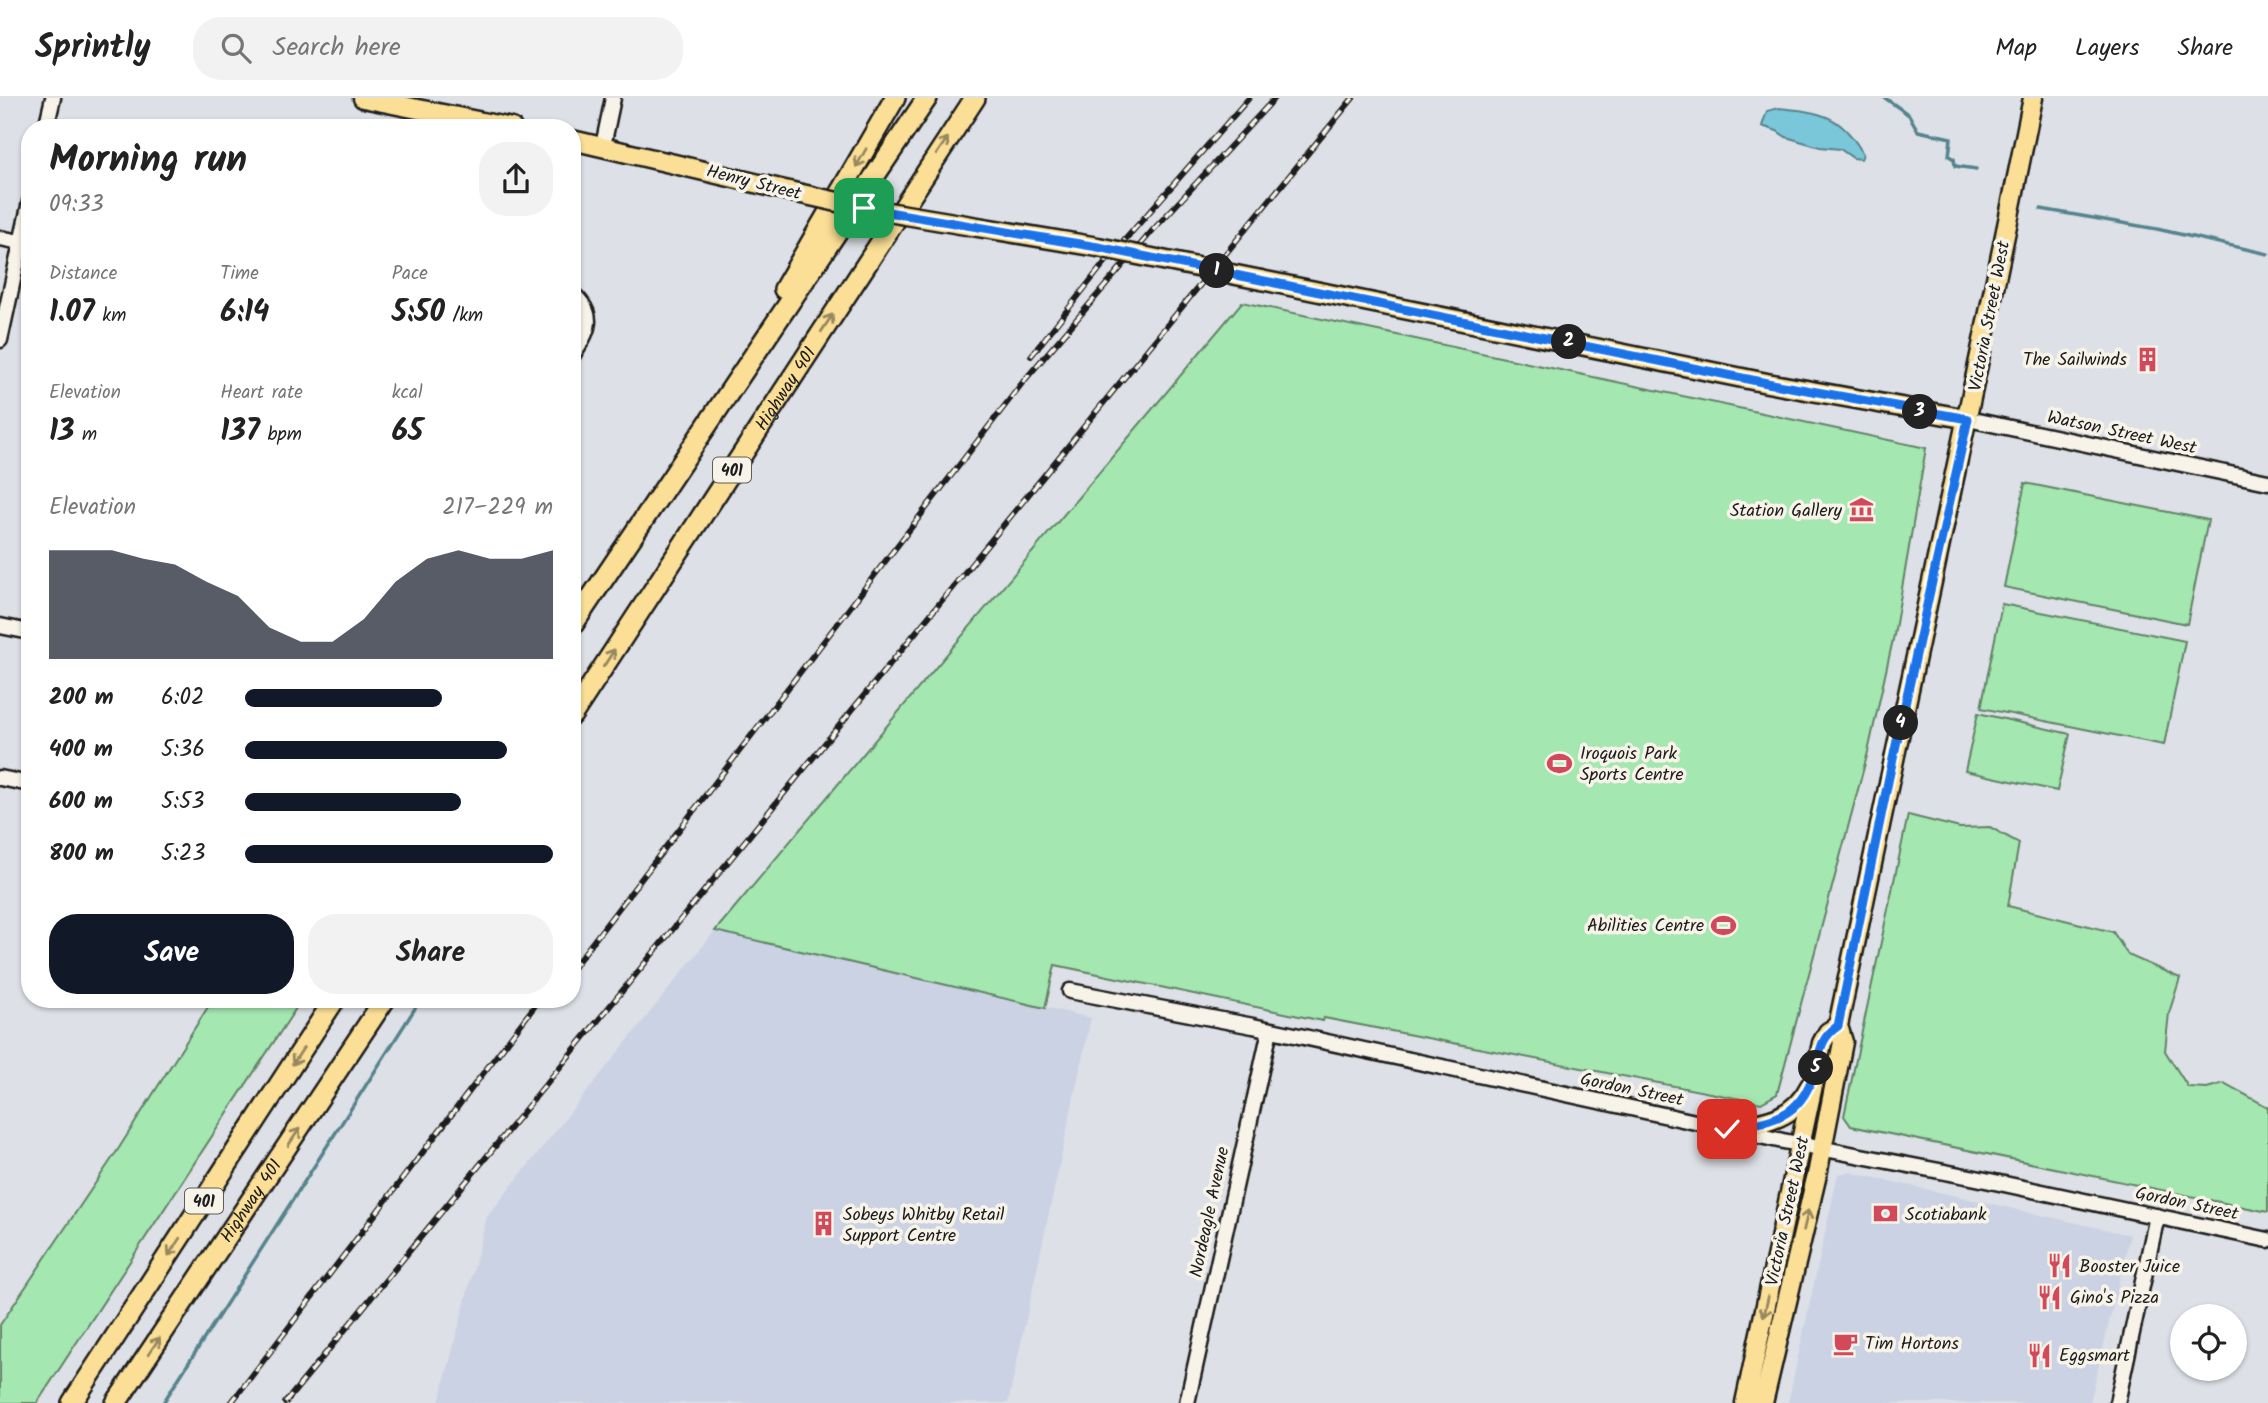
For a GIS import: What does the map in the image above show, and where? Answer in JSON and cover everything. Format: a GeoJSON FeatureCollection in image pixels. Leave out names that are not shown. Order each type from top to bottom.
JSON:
{"type":"FeatureCollection","features":[{"type":"Feature","properties":{"kind":"highway"},"geometry":{"type":"LineString","coordinates":[[598,586],[765,322],[895,98]]}},
{"type":"Feature","properties":{"kind":"highway","name":"401"},"geometry":{"type":"LineString","coordinates":[[581,612],[928,98]]}},
{"type":"Feature","properties":{"kind":"highway","name":"Highway 401"},"geometry":{"type":"LineString","coordinates":[[581,701],[975,98]]}},
{"type":"Feature","properties":{"kind":"highway","name":"401"},"geometry":{"type":"LineString","coordinates":[[72,1403],[329,1008]]}},
{"type":"Feature","properties":{"kind":"highway","name":"Highway 401"},"geometry":{"type":"LineString","coordinates":[[116,1403],[379,1008]]}},
{"type":"Feature","properties":{"kind":"main road"},"geometry":{"type":"LineString","coordinates":[[363,98],[467,119]]}},
{"type":"Feature","properties":{"kind":"main road","name":"Victoria Street West"},"geometry":{"type":"LineString","coordinates":[[1763,1403],[1821,1149],[1843,1042],[1838,1026],[1889,777],[1968,419],[2033,98]]}},
{"type":"Feature","properties":{"kind":"main road","name":"Henry Street"},"geometry":{"type":"LineString","coordinates":[[581,142],[864,208],[1098,247],[1767,383],[1968,419]]}},
{"type":"Feature","properties":{"kind":"main road","name":"Victoria Street West"},"geometry":{"type":"LineString","coordinates":[[1745,1403],[1813,1080],[1824,1037],[1838,1026]]}},
{"type":"Feature","properties":{"kind":"main road"},"geometry":{"type":"LineString","coordinates":[[1727,1129],[1774,1121],[1804,1097],[1813,1080]]}},
{"type":"Feature","properties":{"kind":"street"},"geometry":{"type":"LineString","coordinates":[[48,119],[53,98]]}},
{"type":"Feature","properties":{"kind":"street"},"geometry":{"type":"LineString","coordinates":[[603,146],[613,98]]}},
{"type":"Feature","properties":{"kind":"street"},"geometry":{"type":"LineString","coordinates":[[0,238],[21,242]]}},
{"type":"Feature","properties":{"kind":"street"},"geometry":{"type":"LineString","coordinates":[[0,340],[21,259]]}},
{"type":"Feature","properties":{"kind":"street"},"geometry":{"type":"LineString","coordinates":[[581,301],[587,311],[589,326],[581,342]]}},
{"type":"Feature","properties":{"kind":"street","name":"Watson Street West"},"geometry":{"type":"LineString","coordinates":[[1968,419],[2268,482]]}},
{"type":"Feature","properties":{"kind":"street"},"geometry":{"type":"LineString","coordinates":[[0,626],[21,630]]}},
{"type":"Feature","properties":{"kind":"street"},"geometry":{"type":"LineString","coordinates":[[0,778],[21,782]]}},
{"type":"Feature","properties":{"kind":"street","name":"Gordon Street"},"geometry":{"type":"LineString","coordinates":[[1070,991],[1270,1030],[1821,1149],[1976,1178],[2268,1240]]}},
{"type":"Feature","properties":{"kind":"street","name":"Nordeagle Avenue"},"geometry":{"type":"LineString","coordinates":[[1187,1403],[1270,1030]]}},
{"type":"Feature","properties":{"kind":"street"},"geometry":{"type":"LineString","coordinates":[[2117,1403],[2157,1216]]}},
{"type":"Feature","properties":{"kind":"shaded area"},"geometry":{"type":"Polygon","coordinates":[[[715,931],[1091,1018],[1008,1403],[439,1403],[487,1217],[715,931]]]}},
{"type":"Feature","properties":{"kind":"shaded area"},"geometry":{"type":"Polygon","coordinates":[[[1849,1172],[2130,1235],[2090,1403],[1788,1403],[1838,1174],[1849,1172]]]}},
{"type":"Feature","properties":{"kind":"green space"},"geometry":{"type":"Polygon","coordinates":[[[1242,302],[1926,448],[1894,635],[1868,752],[1777,1094],[1761,1103],[1324,1018],[1323,1021],[1055,965],[1045,1008],[715,931],[1242,302]]]}},
{"type":"Feature","properties":{"kind":"green space"},"geometry":{"type":"Polygon","coordinates":[[[2025,483],[2208,520],[2187,624],[2004,587],[2025,483]]]}},
{"type":"Feature","properties":{"kind":"green space"},"geometry":{"type":"Polygon","coordinates":[[[2002,604],[2185,641],[2164,745],[1981,708],[2002,604]]]}},
{"type":"Feature","properties":{"kind":"green space"},"geometry":{"type":"Polygon","coordinates":[[[1978,713],[2070,734],[2057,791],[1965,771],[1978,713]]]}},
{"type":"Feature","properties":{"kind":"green space"},"geometry":{"type":"Polygon","coordinates":[[[1908,815],[1960,828],[1990,827],[2019,843],[2008,906],[2113,932],[2128,955],[2180,978],[2169,1013],[2165,1051],[2188,1087],[2207,1088],[2224,1083],[2268,1107],[2268,1212],[1851,1126],[1844,1116],[1908,815]]]}},
{"type":"Feature","properties":{"kind":"green space"},"geometry":{"type":"Polygon","coordinates":[[[207,1008],[296,1008],[37,1403],[0,1403],[0,1325],[119,1148],[207,1008]]]}},
{"type":"Feature","properties":{"kind":"water"},"geometry":{"type":"Polygon","coordinates":[[[1779,108],[1807,111],[1838,123],[1855,141],[1863,154],[1861,159],[1853,158],[1840,149],[1820,147],[1786,137],[1762,126],[1767,111],[1779,108]]]}},
{"type":"Feature","properties":{"kind":"waterway"},"geometry":{"type":"LineString","coordinates":[[1885,98],[1909,115],[1918,131],[1951,138],[1949,156],[1954,159],[1955,166],[1976,169]]}},
{"type":"Feature","properties":{"kind":"waterway"},"geometry":{"type":"LineString","coordinates":[[2041,209],[2157,229],[2268,254]]}},
{"type":"Feature","properties":{"kind":"waterway"},"geometry":{"type":"LineString","coordinates":[[163,1403],[415,1008]]}},
{"type":"Feature","properties":{"kind":"railway"},"geometry":{"type":"LineString","coordinates":[[1031,356],[1102,266],[1249,98]]}},
{"type":"Feature","properties":{"kind":"railway"},"geometry":{"type":"LineString","coordinates":[[581,957],[1023,382],[1153,230],[1275,98]]}},
{"type":"Feature","properties":{"kind":"railway"},"geometry":{"type":"LineString","coordinates":[[285,1403],[1353,98]]}},
{"type":"Feature","properties":{"kind":"railway"},"geometry":{"type":"LineString","coordinates":[[231,1403],[533,1008]]}},
{"type":"Feature","properties":{"kind":"place","name":"The Sailwinds"},"geometry":{"type":"Point","coordinates":[2147,359]}},
{"type":"Feature","properties":{"kind":"place","name":"Station Gallery"},"geometry":{"type":"Point","coordinates":[1862,510]}},
{"type":"Feature","properties":{"kind":"place","name":"Iroquois Park Sports Centre"},"geometry":{"type":"Point","coordinates":[1560,763]}},
{"type":"Feature","properties":{"kind":"place","name":"Abilities Centre"},"geometry":{"type":"Point","coordinates":[1724,925]}},
{"type":"Feature","properties":{"kind":"place","name":"Scotiabank"},"geometry":{"type":"Point","coordinates":[1885,1214]}},
{"type":"Feature","properties":{"kind":"place","name":"Sobeys Whitby Retail Support Centre"},"geometry":{"type":"Point","coordinates":[823,1224]}},
{"type":"Feature","properties":{"kind":"place","name":"Booster Juice"},"geometry":{"type":"Point","coordinates":[2059,1266]}},
{"type":"Feature","properties":{"kind":"place","name":"Gino's Pizza"},"geometry":{"type":"Point","coordinates":[2050,1297]}},
{"type":"Feature","properties":{"kind":"place","name":"Tim Hortons"},"geometry":{"type":"Point","coordinates":[1845,1343]}},
{"type":"Feature","properties":{"kind":"place","name":"Eggsmart"},"geometry":{"type":"Point","coordinates":[2039,1355]}},
{"type":"Feature","properties":{"kind":"route"},"geometry":{"type":"LineString","coordinates":[[864,208],[1098,247],[1767,383],[1968,419],[1889,777],[1838,1026],[1824,1037],[1813,1080],[1804,1097],[1793,1108],[1774,1121],[1727,1129]]}}]}
